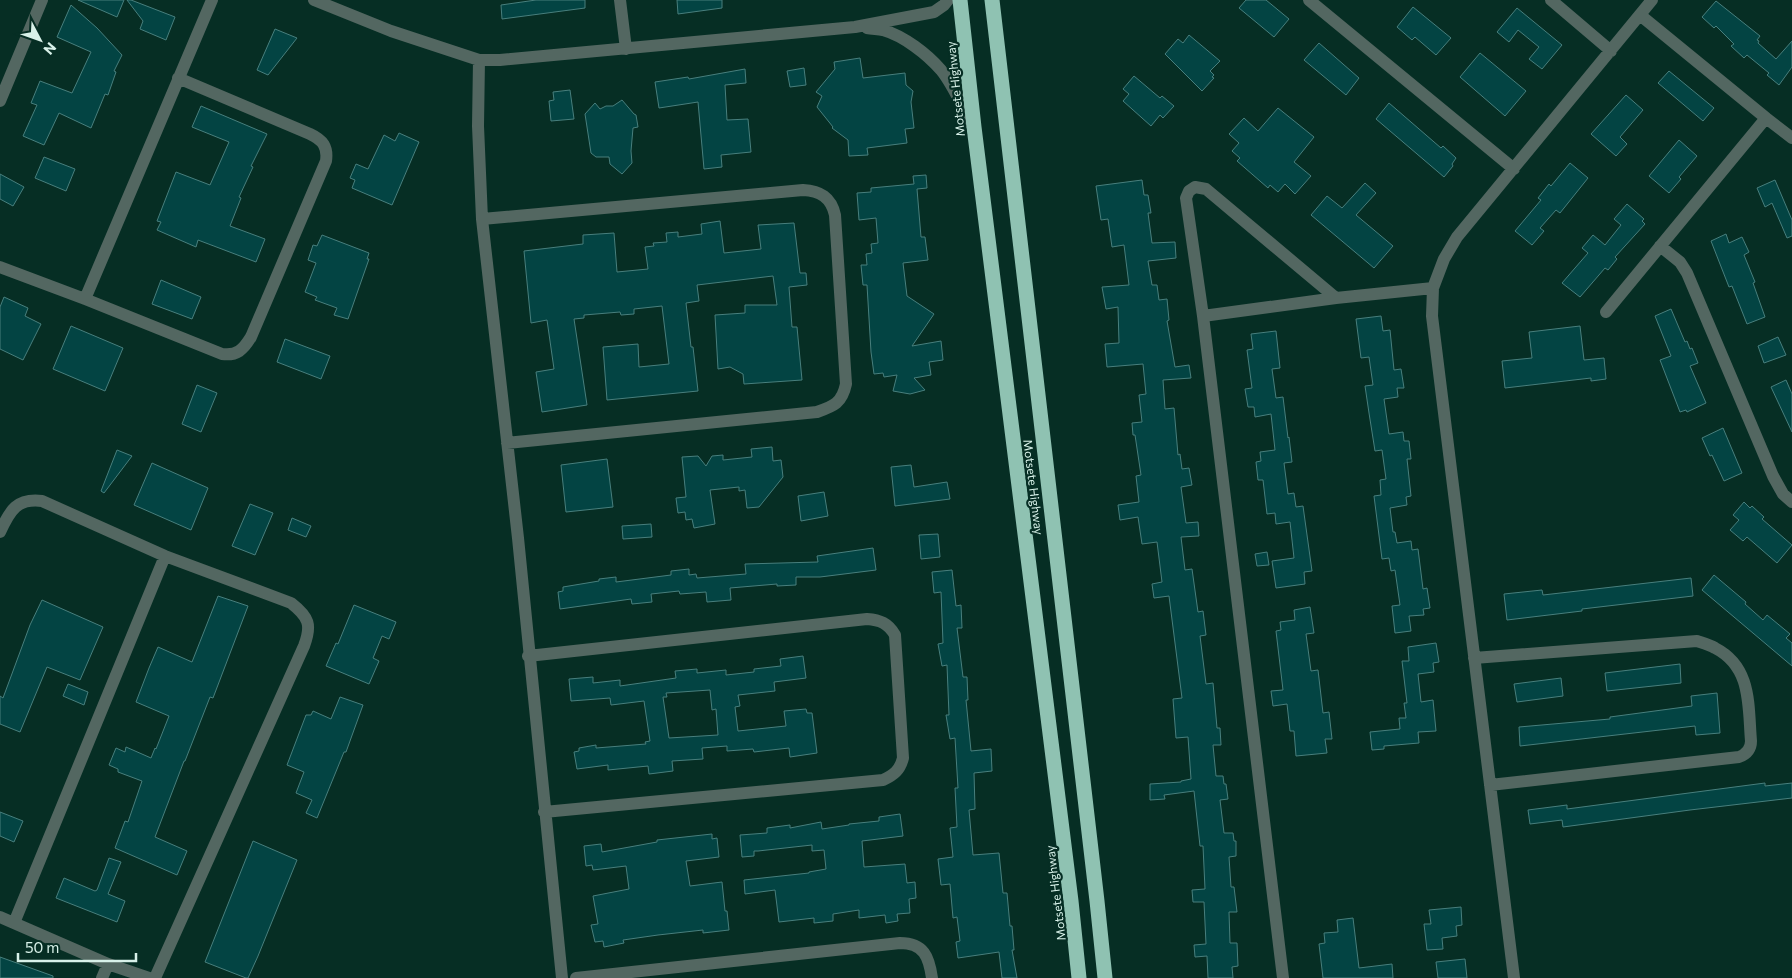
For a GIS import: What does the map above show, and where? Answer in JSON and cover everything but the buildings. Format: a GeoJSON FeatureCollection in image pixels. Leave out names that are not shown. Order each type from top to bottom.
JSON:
{"type":"FeatureCollection","features":[{"type":"Feature","properties":{"kind":"highway","name":"Motsete Highway"},"geometry":{"type":"LineString","coordinates":[[960,0],[1079,978]]}},
{"type":"Feature","properties":{"kind":"highway","name":"Motsete Highway"},"geometry":{"type":"LineString","coordinates":[[992,0],[1105,978]]}},
{"type":"Feature","properties":{"kind":"street"},"geometry":{"type":"LineString","coordinates":[[0,101],[42,0]]}},
{"type":"Feature","properties":{"kind":"street"},"geometry":{"type":"LineString","coordinates":[[85,299],[212,0]]}},
{"type":"Feature","properties":{"kind":"street"},"geometry":{"type":"LineString","coordinates":[[314,0],[390,31],[478,60],[500,60],[626,49],[855,27],[934,12],[948,0]]}},
{"type":"Feature","properties":{"kind":"street"},"geometry":{"type":"LineString","coordinates":[[620,0],[626,49]]}},
{"type":"Feature","properties":{"kind":"street"},"geometry":{"type":"LineString","coordinates":[[1309,0],[1514,169]]}},
{"type":"Feature","properties":{"kind":"street"},"geometry":{"type":"LineString","coordinates":[[1551,0],[1611,51]]}},
{"type":"Feature","properties":{"kind":"street"},"geometry":{"type":"LineString","coordinates":[[1514,978],[1432,316],[1433,288],[1444,259],[1457,237],[1652,0]]}},
{"type":"Feature","properties":{"kind":"street"},"geometry":{"type":"LineString","coordinates":[[1640,15],[1792,138]]}},
{"type":"Feature","properties":{"kind":"street"},"geometry":{"type":"LineString","coordinates":[[855,27],[882,30],[903,40],[922,53],[940,70],[952,86],[974,127]]}},
{"type":"Feature","properties":{"kind":"street"},"geometry":{"type":"LineString","coordinates":[[478,60],[478,126],[482,219],[562,978]]}},
{"type":"Feature","properties":{"kind":"street"},"geometry":{"type":"LineString","coordinates":[[0,268],[85,299],[222,354],[238,353],[245,347],[251,337],[326,161],[327,152],[324,144],[318,138],[178,78]]}},
{"type":"Feature","properties":{"kind":"street"},"geometry":{"type":"LineString","coordinates":[[1606,312],[1766,118]]}},
{"type":"Feature","properties":{"kind":"street"},"geometry":{"type":"LineString","coordinates":[[1283,978],[1203,316],[1186,198],[1189,191],[1195,187],[1206,189],[1336,298]]}},
{"type":"Feature","properties":{"kind":"street"},"geometry":{"type":"LineString","coordinates":[[482,219],[803,190],[815,191],[824,196],[833,205],[835,215],[846,384],[844,394],[836,404],[817,412],[507,443]]}},
{"type":"Feature","properties":{"kind":"street"},"geometry":{"type":"LineString","coordinates":[[1660,246],[1684,267],[1773,476],[1783,494],[1792,502]]}},
{"type":"Feature","properties":{"kind":"street"},"geometry":{"type":"LineString","coordinates":[[1203,316],[1336,298],[1433,288]]}},
{"type":"Feature","properties":{"kind":"street"},"geometry":{"type":"LineString","coordinates":[[0,532],[12,509],[21,503],[31,500],[42,501],[165,556],[291,604],[302,612],[308,623],[308,634],[155,978]]}},
{"type":"Feature","properties":{"kind":"street"},"geometry":{"type":"LineString","coordinates":[[14,923],[165,556]]}},
{"type":"Feature","properties":{"kind":"street"},"geometry":{"type":"LineString","coordinates":[[528,656],[867,618],[885,623],[894,635],[903,758],[901,766],[890,777],[883,780],[544,812]]}},
{"type":"Feature","properties":{"kind":"street"},"geometry":{"type":"LineString","coordinates":[[1474,658],[1697,641],[1715,648],[1730,658],[1740,670],[1746,682],[1751,741],[1749,750],[1745,754],[1490,785]]}},
{"type":"Feature","properties":{"kind":"street"},"geometry":{"type":"LineString","coordinates":[[0,917],[108,964],[149,978]]}},
{"type":"Feature","properties":{"kind":"street"},"geometry":{"type":"LineString","coordinates":[[576,978],[910,943],[924,952],[930,962],[932,978]]}},
{"type":"Feature","properties":{"kind":"street"},"geometry":{"type":"LineString","coordinates":[[102,978],[108,964]]}}]}
